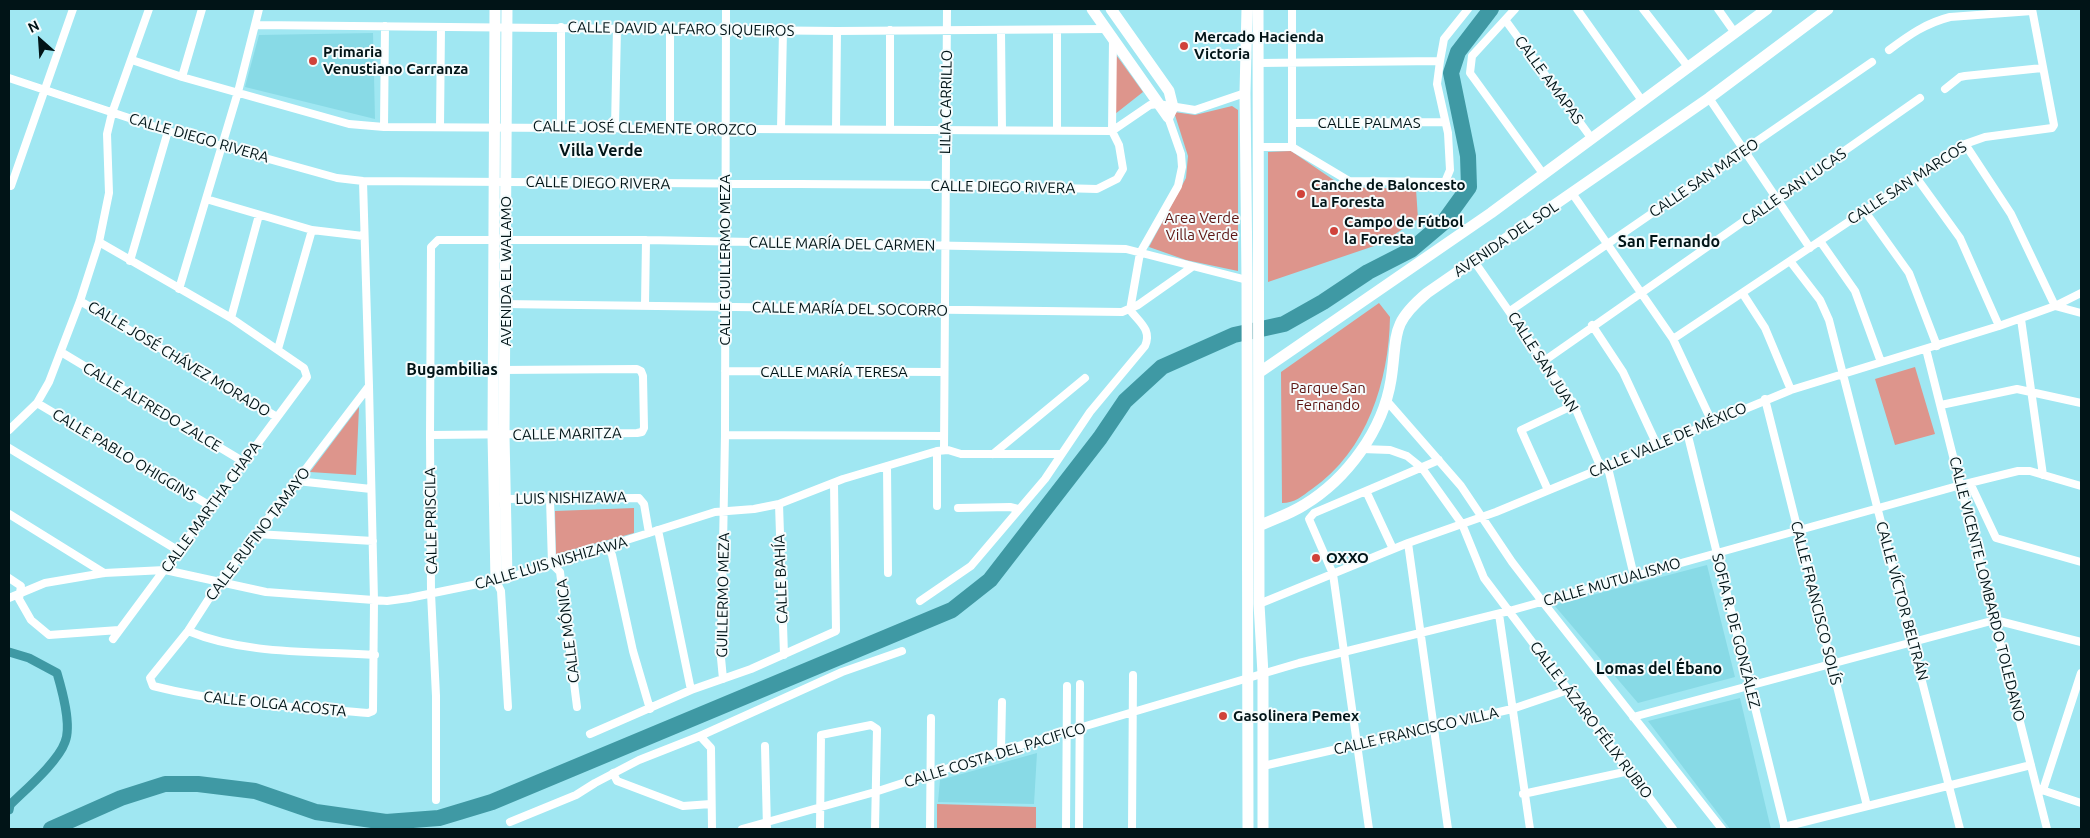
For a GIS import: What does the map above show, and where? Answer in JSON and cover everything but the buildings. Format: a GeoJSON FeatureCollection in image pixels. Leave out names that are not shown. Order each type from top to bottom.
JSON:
{"type":"FeatureCollection","features":[{"type":"Feature","properties":{"kind":"street"},"geometry":{"type":"LineString","coordinates":[[11,186],[74,9]]}},
{"type":"Feature","properties":{"kind":"street"},"geometry":{"type":"LineString","coordinates":[[9,430],[37,403],[61,352],[80,301],[99,242],[110,193],[107,134],[112,113],[149,9]]}},
{"type":"Feature","properties":{"kind":"street"},"geometry":{"type":"LineString","coordinates":[[182,77],[202,9]]}},
{"type":"Feature","properties":{"kind":"street"},"geometry":{"type":"LineString","coordinates":[[179,289],[238,92],[259,9]]}},
{"type":"Feature","properties":{"kind":"street","name":"AVENIDA EL WALAMO"},"geometry":{"type":"LineString","coordinates":[[494,9],[501,28]]}},
{"type":"Feature","properties":{"kind":"street","name":"AVENIDA EL WALAMO"},"geometry":{"type":"LineString","coordinates":[[507,9],[501,28],[500,370],[498,435],[508,707]]}},
{"type":"Feature","properties":{"kind":"street","name":"CALLE GUILLERMO MEZA"},"geometry":{"type":"LineString","coordinates":[[724,512],[726,9]]}},
{"type":"Feature","properties":{"kind":"street","name":"LILIA CARRILLO"},"geometry":{"type":"LineString","coordinates":[[937,506],[940,450],[943,436],[947,9]]}},
{"type":"Feature","properties":{"kind":"street"},"geometry":{"type":"LineString","coordinates":[[1092,9],[1158,104],[1170,112],[1195,110],[1244,93]]}},
{"type":"Feature","properties":{"kind":"street"},"geometry":{"type":"LineString","coordinates":[[920,601],[971,566],[1044,479],[1100,400],[1145,346],[1148,338],[1148,332],[1130,310],[1140,253],[1178,186],[1182,167],[1181,154],[1170,112],[1169,91],[1111,9]]}},
{"type":"Feature","properties":{"kind":"street"},"geometry":{"type":"LineString","coordinates":[[1247,9],[1244,93],[1247,280],[1248,829]]}},
{"type":"Feature","properties":{"kind":"street"},"geometry":{"type":"LineString","coordinates":[[1258,9],[1261,308],[1259,526],[1263,674],[1263,829]]}},
{"type":"Feature","properties":{"kind":"street"},"geometry":{"type":"LineString","coordinates":[[1292,9],[1292,147]]}},
{"type":"Feature","properties":{"kind":"street"},"geometry":{"type":"LineString","coordinates":[[1259,147],[1292,147],[1349,181],[1445,182],[1450,170],[1445,122],[1437,84],[1440,61],[1444,39],[1468,9]]}},
{"type":"Feature","properties":{"kind":"street"},"geometry":{"type":"LineString","coordinates":[[1515,9],[1472,56],[1470,73],[1544,175]]}},
{"type":"Feature","properties":{"kind":"street"},"geometry":{"type":"LineString","coordinates":[[1577,9],[1643,102]]}},
{"type":"Feature","properties":{"kind":"street"},"geometry":{"type":"LineString","coordinates":[[1643,9],[1689,68]]}},
{"type":"Feature","properties":{"kind":"street"},"geometry":{"type":"LineString","coordinates":[[1718,9],[1735,33]]}},
{"type":"Feature","properties":{"kind":"street","name":"AVENIDA DEL SOL"},"geometry":{"type":"LineString","coordinates":[[1260,372],[1544,175],[1735,33],[1755,13],[1767,9]]}},
{"type":"Feature","properties":{"kind":"street"},"geometry":{"type":"LineString","coordinates":[[1819,17],[1828,9]]}},
{"type":"Feature","properties":{"kind":"street","name":"AVENIDA DEL SOL"},"geometry":{"type":"LineString","coordinates":[[1259,526],[1303,506],[1325,491],[1362,449],[1386,400],[1391,381],[1395,336],[1400,320],[1411,306],[1474,260],[1709,98],[1819,17],[1834,9]]}},
{"type":"Feature","properties":{"kind":"street"},"geometry":{"type":"LineString","coordinates":[[1890,50],[1912,33],[1938,20],[1950,17],[2032,10]]}},
{"type":"Feature","properties":{"kind":"street","name":"CALLE SAN MARCOS"},"geometry":{"type":"LineString","coordinates":[[1673,339],[1743,294],[1864,210],[1964,144],[1980,138],[2052,128],[2054,125],[2032,10]]}},
{"type":"Feature","properties":{"kind":"street","name":"CALLE AMAPAS"},"geometry":{"type":"LineString","coordinates":[[1506,21],[1592,139]]}},
{"type":"Feature","properties":{"kind":"street","name":"CALLE DAVID ALFARO SIQUEIROS"},"geometry":{"type":"LineString","coordinates":[[255,25],[783,30],[1057,30],[1109,34]]}},
{"type":"Feature","properties":{"kind":"street"},"geometry":{"type":"LineString","coordinates":[[384,127],[385,26]]}},
{"type":"Feature","properties":{"kind":"street"},"geometry":{"type":"LineString","coordinates":[[440,127],[441,27]]}},
{"type":"Feature","properties":{"kind":"street"},"geometry":{"type":"LineString","coordinates":[[561,27],[561,128]]}},
{"type":"Feature","properties":{"kind":"street"},"geometry":{"type":"LineString","coordinates":[[616,27],[616,128]]}},
{"type":"Feature","properties":{"kind":"street"},"geometry":{"type":"LineString","coordinates":[[670,28],[670,129]]}},
{"type":"Feature","properties":{"kind":"street"},"geometry":{"type":"LineString","coordinates":[[780,129],[783,30]]}},
{"type":"Feature","properties":{"kind":"street"},"geometry":{"type":"LineString","coordinates":[[836,129],[838,30]]}},
{"type":"Feature","properties":{"kind":"street"},"geometry":{"type":"LineString","coordinates":[[890,30],[890,129]]}},
{"type":"Feature","properties":{"kind":"street"},"geometry":{"type":"LineString","coordinates":[[1001,30],[1002,130]]}},
{"type":"Feature","properties":{"kind":"street"},"geometry":{"type":"LineString","coordinates":[[1057,30],[1057,130]]}},
{"type":"Feature","properties":{"kind":"street"},"geometry":{"type":"LineString","coordinates":[[1109,34],[1112,131]]}},
{"type":"Feature","properties":{"kind":"street","name":"CALLE JOSÉ CLEMENTE OROZCO"},"geometry":{"type":"LineString","coordinates":[[132,60],[182,77],[349,124],[384,127],[1112,131]]}},
{"type":"Feature","properties":{"kind":"street"},"geometry":{"type":"LineString","coordinates":[[1259,63],[1293,61],[1440,61]]}},
{"type":"Feature","properties":{"kind":"street","name":"CALLE SAN MATEO"},"geometry":{"type":"LineString","coordinates":[[1510,310],[1872,62]]}},
{"type":"Feature","properties":{"kind":"street"},"geometry":{"type":"LineString","coordinates":[[1945,89],[1960,77],[2042,68]]}},
{"type":"Feature","properties":{"kind":"street","name":"CALLE DIEGO RIVERA"},"geometry":{"type":"LineString","coordinates":[[9,78],[168,131],[337,178],[363,182],[500,181],[945,185],[1097,189],[1107,186],[1117,179],[1123,169],[1121,151],[1112,131]]}},
{"type":"Feature","properties":{"kind":"street"},"geometry":{"type":"LineString","coordinates":[[1709,98],[1810,248]]}},
{"type":"Feature","properties":{"kind":"street","name":"CALLE SAN LUCAS"},"geometry":{"type":"LineString","coordinates":[[1544,361],[1592,325],[1778,199],[1920,98]]}},
{"type":"Feature","properties":{"kind":"street"},"geometry":{"type":"LineString","coordinates":[[1112,131],[1150,105],[1158,104]]}},
{"type":"Feature","properties":{"kind":"street","name":"CALLE PALMAS"},"geometry":{"type":"LineString","coordinates":[[1293,123],[1445,122]]}},
{"type":"Feature","properties":{"kind":"street"},"geometry":{"type":"LineString","coordinates":[[130,261],[168,131]]}},
{"type":"Feature","properties":{"kind":"street"},"geometry":{"type":"LineString","coordinates":[[1964,144],[2011,214],[2055,306],[2081,313]]}},
{"type":"Feature","properties":{"kind":"street"},"geometry":{"type":"LineString","coordinates":[[1916,177],[1960,238],[1998,326]]}},
{"type":"Feature","properties":{"kind":"street"},"geometry":{"type":"LineString","coordinates":[[188,631],[211,641],[239,646],[375,655],[363,182]]}},
{"type":"Feature","properties":{"kind":"street"},"geometry":{"type":"LineString","coordinates":[[1572,193],[1673,339],[1712,422]]}},
{"type":"Feature","properties":{"kind":"street"},"geometry":{"type":"LineString","coordinates":[[206,199],[312,230],[363,236]]}},
{"type":"Feature","properties":{"kind":"street"},"geometry":{"type":"LineString","coordinates":[[1864,210],[1909,273],[1937,346]]}},
{"type":"Feature","properties":{"kind":"street"},"geometry":{"type":"LineString","coordinates":[[231,318],[260,215]]}},
{"type":"Feature","properties":{"kind":"street"},"geometry":{"type":"LineString","coordinates":[[99,242],[231,318],[278,349],[312,230]]}},
{"type":"Feature","properties":{"kind":"street","name":"CALLE MARÍA DEL CARMEN"},"geometry":{"type":"LineString","coordinates":[[433,243],[438,240],[646,240],[1126,248],[1247,280]]}},
{"type":"Feature","properties":{"kind":"street"},"geometry":{"type":"LineString","coordinates":[[645,305],[646,240]]}},
{"type":"Feature","properties":{"kind":"street"},"geometry":{"type":"LineString","coordinates":[[1820,241],[1855,291],[1881,362]]}},
{"type":"Feature","properties":{"kind":"street","name":"CALLE PRISCILA"},"geometry":{"type":"LineString","coordinates":[[433,243],[431,247],[430,435],[431,594],[436,696],[436,800]]}},
{"type":"Feature","properties":{"kind":"street","name":"CALLE SAN JUAN"},"geometry":{"type":"LineString","coordinates":[[1474,260],[1574,405],[1598,461],[1608,472],[1634,576]]}},
{"type":"Feature","properties":{"kind":"street","name":"CALLE VÍCTOR BELTRÁN"},"geometry":{"type":"LineString","coordinates":[[1790,261],[1824,308],[1913,642],[1960,829]]}},
{"type":"Feature","properties":{"kind":"street"},"geometry":{"type":"LineString","coordinates":[[1130,310],[1192,267]]}},
{"type":"Feature","properties":{"kind":"street","name":"CALLE VALLE DE MÉXICO"},"geometry":{"type":"LineString","coordinates":[[1260,604],[1408,543],[1483,517],[1791,390],[2021,319],[2055,306],[2081,293]]}},
{"type":"Feature","properties":{"kind":"street"},"geometry":{"type":"LineString","coordinates":[[1743,294],[1765,328],[1791,390]]}},
{"type":"Feature","properties":{"kind":"street","name":"CALLE JOSÉ CHÁVEZ MORADO"},"geometry":{"type":"LineString","coordinates":[[80,301],[277,417]]}},
{"type":"Feature","properties":{"kind":"street","name":"CALLE MARÍA DEL SOCORRO"},"geometry":{"type":"LineString","coordinates":[[500,304],[1122,312],[1130,310]]}},
{"type":"Feature","properties":{"kind":"street"},"geometry":{"type":"LineString","coordinates":[[2021,319],[2043,475]]}},
{"type":"Feature","properties":{"kind":"street"},"geometry":{"type":"LineString","coordinates":[[1592,325],[1630,384],[1657,445]]}},
{"type":"Feature","properties":{"kind":"street","name":"CALLE MARTHA CHAPA"},"geometry":{"type":"LineString","coordinates":[[112,639],[212,507],[307,373],[304,368],[278,349]]}},
{"type":"Feature","properties":{"kind":"street","name":"CALLE VICENTE LOMBARDO TOLEDANO"},"geometry":{"type":"LineString","coordinates":[[1926,349],[2031,765],[2040,789],[2047,829]]}},
{"type":"Feature","properties":{"kind":"street","name":"CALLE ALFREDO ZALCE"},"geometry":{"type":"LineString","coordinates":[[61,352],[244,462]]}},
{"type":"Feature","properties":{"kind":"street","name":"CALLE MARITZA"},"geometry":{"type":"LineString","coordinates":[[430,435],[642,432],[644,428],[641,370],[500,370]]}},
{"type":"Feature","properties":{"kind":"street","name":"CALLE MARÍA TERESA"},"geometry":{"type":"LineString","coordinates":[[724,371],[944,372]]}},
{"type":"Feature","properties":{"kind":"street"},"geometry":{"type":"LineString","coordinates":[[1246,379],[1260,372]]}},
{"type":"Feature","properties":{"kind":"street"},"geometry":{"type":"LineString","coordinates":[[993,454],[1085,378]]}},
{"type":"Feature","properties":{"kind":"street","name":"CALLE RUFINO TAMAYO"},"geometry":{"type":"LineString","coordinates":[[150,682],[150,678],[188,631],[219,583],[369,386]]}},
{"type":"Feature","properties":{"kind":"street"},"geometry":{"type":"LineString","coordinates":[[1940,405],[2008,389],[2031,390],[2081,403]]}},
{"type":"Feature","properties":{"kind":"street"},"geometry":{"type":"LineString","coordinates":[[1386,400],[1439,460],[1483,517],[1542,602],[1722,829]]}},
{"type":"Feature","properties":{"kind":"street","name":"CALLE FRANCISCO SOLÍS"},"geometry":{"type":"LineString","coordinates":[[1766,400],[1868,806]]}},
{"type":"Feature","properties":{"kind":"street","name":"CALLE PABLO OHIGGINS"},"geometry":{"type":"LineString","coordinates":[[37,403],[212,507]]}},
{"type":"Feature","properties":{"kind":"street"},"geometry":{"type":"LineString","coordinates":[[1548,490],[1521,430],[1574,405]]}},
{"type":"Feature","properties":{"kind":"street","name":"SOFIA R. DE GONZÁLEZ"},"geometry":{"type":"LineString","coordinates":[[1687,432],[1784,828]]}},
{"type":"Feature","properties":{"kind":"street"},"geometry":{"type":"LineString","coordinates":[[725,435],[943,436]]}},
{"type":"Feature","properties":{"kind":"street"},"geometry":{"type":"LineString","coordinates":[[9,448],[179,551]]}},
{"type":"Feature","properties":{"kind":"street"},"geometry":{"type":"LineString","coordinates":[[1362,449],[1390,450],[1407,456],[1422,468]]}},
{"type":"Feature","properties":{"kind":"street"},"geometry":{"type":"LineString","coordinates":[[940,450],[961,454],[1060,454]]}},
{"type":"Feature","properties":{"kind":"street","name":"CALLE LUIS NISHIZAWA"},"geometry":{"type":"LineString","coordinates":[[9,598],[45,583],[104,573],[165,570],[266,592],[387,601],[502,583],[552,564],[715,512],[779,504],[843,479],[940,450]]}},
{"type":"Feature","properties":{"kind":"street"},"geometry":{"type":"LineString","coordinates":[[1369,829],[1333,574],[1310,519],[1314,513],[1439,460]]}},
{"type":"Feature","properties":{"kind":"street"},"geometry":{"type":"LineString","coordinates":[[887,466],[888,573]]}},
{"type":"Feature","properties":{"kind":"street","name":"CALLE LÁZARO FÉLIX RUBIO"},"geometry":{"type":"LineString","coordinates":[[1422,468],[1462,524],[1484,578],[1673,829]]}},
{"type":"Feature","properties":{"kind":"street","name":"CALLE MUTUALISMO"},"geometry":{"type":"LineString","coordinates":[[1248,678],[1344,651],[1499,614],[1961,485],[2018,471],[2043,475],[2081,486]]}},
{"type":"Feature","properties":{"kind":"street"},"geometry":{"type":"LineString","coordinates":[[297,481],[371,489]]}},
{"type":"Feature","properties":{"kind":"street"},"geometry":{"type":"LineString","coordinates":[[1970,483],[1996,538],[2081,562]]}},
{"type":"Feature","properties":{"kind":"street"},"geometry":{"type":"LineString","coordinates":[[590,734],[692,690],[784,655],[836,631],[834,484]]}},
{"type":"Feature","properties":{"kind":"street"},"geometry":{"type":"LineString","coordinates":[[1366,491],[1393,549]]}},
{"type":"Feature","properties":{"kind":"street","name":"LUIS NISHIZAWA"},"geometry":{"type":"LineString","coordinates":[[500,499],[639,498],[644,504],[649,533]]}},
{"type":"Feature","properties":{"kind":"street","name":"CALLE MÓNICA"},"geometry":{"type":"LineString","coordinates":[[550,499],[552,564],[560,572],[577,707]]}},
{"type":"Feature","properties":{"kind":"street","name":"CALLE BAHÍA"},"geometry":{"type":"LineString","coordinates":[[779,504],[784,655]]}},
{"type":"Feature","properties":{"kind":"street"},"geometry":{"type":"LineString","coordinates":[[958,508],[1010,506],[1018,509]]}},
{"type":"Feature","properties":{"kind":"street","name":"GUILLERMO MEZA"},"geometry":{"type":"LineString","coordinates":[[723,678],[724,512]]}},
{"type":"Feature","properties":{"kind":"street"},"geometry":{"type":"LineString","coordinates":[[9,514],[104,573]]}},
{"type":"Feature","properties":{"kind":"street"},"geometry":{"type":"LineString","coordinates":[[658,530],[692,690]]}},
{"type":"Feature","properties":{"kind":"street"},"geometry":{"type":"LineString","coordinates":[[257,534],[373,541]]}},
{"type":"Feature","properties":{"kind":"street"},"geometry":{"type":"LineString","coordinates":[[1408,543],[1448,829]]}},
{"type":"Feature","properties":{"kind":"street"},"geometry":{"type":"LineString","coordinates":[[608,547],[612,555],[633,651],[650,709]]}},
{"type":"Feature","properties":{"kind":"street"},"geometry":{"type":"LineString","coordinates":[[9,578],[21,586],[19,599],[24,610],[49,635],[119,630]]}},
{"type":"Feature","properties":{"kind":"street"},"geometry":{"type":"LineString","coordinates":[[1499,614],[1523,794],[1530,829]]}},
{"type":"Feature","properties":{"kind":"street"},"geometry":{"type":"LineString","coordinates":[[1633,717],[1749,684],[1994,620],[2081,642]]}},
{"type":"Feature","properties":{"kind":"street"},"geometry":{"type":"LineString","coordinates":[[510,822],[576,795],[639,760],[700,736],[842,672],[902,651]]}},
{"type":"Feature","properties":{"kind":"street","name":"CALLE OLGA ACOSTA"},"geometry":{"type":"LineString","coordinates":[[150,682],[153,686],[199,697],[232,702],[368,713],[373,711],[375,655]]}},
{"type":"Feature","properties":{"kind":"street"},"geometry":{"type":"LineString","coordinates":[[2081,673],[2040,789],[2081,803]]}},
{"type":"Feature","properties":{"kind":"street"},"geometry":{"type":"LineString","coordinates":[[1132,829],[1133,675]]}},
{"type":"Feature","properties":{"kind":"street","name":"CALLE COSTA DEL PACIFICO"},"geometry":{"type":"LineString","coordinates":[[742,829],[767,825],[1001,751],[1133,714],[1248,678]]}},
{"type":"Feature","properties":{"kind":"street"},"geometry":{"type":"LineString","coordinates":[[1080,684],[1080,829]]}},
{"type":"Feature","properties":{"kind":"street"},"geometry":{"type":"LineString","coordinates":[[1066,829],[1067,686]]}},
{"type":"Feature","properties":{"kind":"street","name":"CALLE FRANCISCO VILLA"},"geometry":{"type":"LineString","coordinates":[[1263,766],[1512,709],[1568,690]]}},
{"type":"Feature","properties":{"kind":"street"},"geometry":{"type":"LineString","coordinates":[[1001,751],[1002,702]]}},
{"type":"Feature","properties":{"kind":"street"},"geometry":{"type":"LineString","coordinates":[[930,829],[931,718]]}},
{"type":"Feature","properties":{"kind":"street"},"geometry":{"type":"LineString","coordinates":[[820,829],[822,735],[875,726],[877,729],[875,829]]}},
{"type":"Feature","properties":{"kind":"street"},"geometry":{"type":"LineString","coordinates":[[700,736],[712,748],[712,829]]}},
{"type":"Feature","properties":{"kind":"street"},"geometry":{"type":"LineString","coordinates":[[765,746],[767,825]]}},
{"type":"Feature","properties":{"kind":"street"},"geometry":{"type":"LineString","coordinates":[[1784,828],[2031,765]]}},
{"type":"Feature","properties":{"kind":"street"},"geometry":{"type":"LineString","coordinates":[[1523,794],[1629,771]]}},
{"type":"Feature","properties":{"kind":"street"},"geometry":{"type":"LineString","coordinates":[[613,773],[617,780],[683,806],[711,804]]}},
{"type":"Feature","properties":{"kind":"shaded area","name":"Primaria Venustiano Carranza"},"geometry":{"type":"Polygon","coordinates":[[[373,33],[375,119],[245,87],[259,35],[373,33]]]}},
{"type":"Feature","properties":{"kind":"shaded area"},"geometry":{"type":"Polygon","coordinates":[[[1707,565],[1735,677],[1638,703],[1554,605],[1707,565]]]}},
{"type":"Feature","properties":{"kind":"shaded area"},"geometry":{"type":"Polygon","coordinates":[[[1740,698],[1771,829],[1730,829],[1648,721],[1740,698]]]}},
{"type":"Feature","properties":{"kind":"shaded area"},"geometry":{"type":"Polygon","coordinates":[[[1037,753],[1034,804],[938,802],[940,780],[1037,753]]]}},
{"type":"Feature","properties":{"kind":"green space"},"geometry":{"type":"Polygon","coordinates":[[[1109,45],[1143,92],[1110,118],[1109,45]]]}},
{"type":"Feature","properties":{"kind":"green space","name":"Area Verde Villa Verde"},"geometry":{"type":"Polygon","coordinates":[[[1232,106],[1238,110],[1238,271],[1186,260],[1149,247],[1186,178],[1188,156],[1174,112],[1195,115],[1232,106]]]}},
{"type":"Feature","properties":{"kind":"green space"},"geometry":{"type":"Polygon","coordinates":[[[1291,151],[1344,187],[1416,189],[1418,219],[1380,244],[1268,282],[1268,152],[1291,151]]]}},
{"type":"Feature","properties":{"kind":"green space","name":"Parque San Fernando"},"geometry":{"type":"Polygon","coordinates":[[[1379,303],[1390,317],[1389,341],[1379,390],[1361,435],[1331,473],[1298,499],[1282,503],[1281,372],[1379,303]]]}},
{"type":"Feature","properties":{"kind":"green space"},"geometry":{"type":"Polygon","coordinates":[[[1915,367],[1935,434],[1895,445],[1875,379],[1915,367]]]}},
{"type":"Feature","properties":{"kind":"green space"},"geometry":{"type":"Polygon","coordinates":[[[359,407],[356,475],[310,472],[359,407]]]}},
{"type":"Feature","properties":{"kind":"green space"},"geometry":{"type":"Polygon","coordinates":[[[634,508],[634,533],[556,554],[555,511],[634,508]]]}},
{"type":"Feature","properties":{"kind":"green space"},"geometry":{"type":"Polygon","coordinates":[[[937,804],[1036,807],[1036,829],[937,829],[937,804]]]}},
{"type":"Feature","properties":{"kind":"waterway"},"geometry":{"type":"LineString","coordinates":[[51,829],[121,798],[165,784],[198,784],[255,791],[316,812],[386,822],[439,818],[492,802],[952,610],[990,580],[1100,438],[1125,401],[1162,367],[1234,335],[1284,324],[1323,302],[1368,272],[1411,250],[1443,223],[1469,187],[1468,156],[1451,73],[1458,52],[1491,9]]}},
{"type":"Feature","properties":{"kind":"waterway"},"geometry":{"type":"LineString","coordinates":[[9,652],[29,658],[57,673],[67,717],[67,735],[61,750],[56,758],[10,805],[9,810]]}},
{"type":"Feature","properties":{"kind":"place","name":"Mercado Hacienda Victoria"},"geometry":{"type":"Point","coordinates":[1184,46]}},
{"type":"Feature","properties":{"kind":"place","name":"Primaria Venustiano Carranza"},"geometry":{"type":"Point","coordinates":[313,61]}},
{"type":"Feature","properties":{"kind":"place","name":"Canche de Baloncesto La Foresta"},"geometry":{"type":"Point","coordinates":[1301,194]}},
{"type":"Feature","properties":{"kind":"place","name":"Campo de Fútbol la Foresta"},"geometry":{"type":"Point","coordinates":[1334,231]}},
{"type":"Feature","properties":{"kind":"place","name":"OXXO"},"geometry":{"type":"Point","coordinates":[1316,558]}},
{"type":"Feature","properties":{"kind":"place","name":"Gasolinera Pemex"},"geometry":{"type":"Point","coordinates":[1223,716]}},
{"type":"Feature","properties":{"kind":"district","name":"Villa Verde"},"geometry":{"type":"Point","coordinates":[601,151]}},
{"type":"Feature","properties":{"kind":"district","name":"San Fernando"},"geometry":{"type":"Point","coordinates":[1669,242]}},
{"type":"Feature","properties":{"kind":"district","name":"Bugambilias"},"geometry":{"type":"Point","coordinates":[452,370]}},
{"type":"Feature","properties":{"kind":"district","name":"Lomas del Ébano"},"geometry":{"type":"Point","coordinates":[1659,669]}}]}
